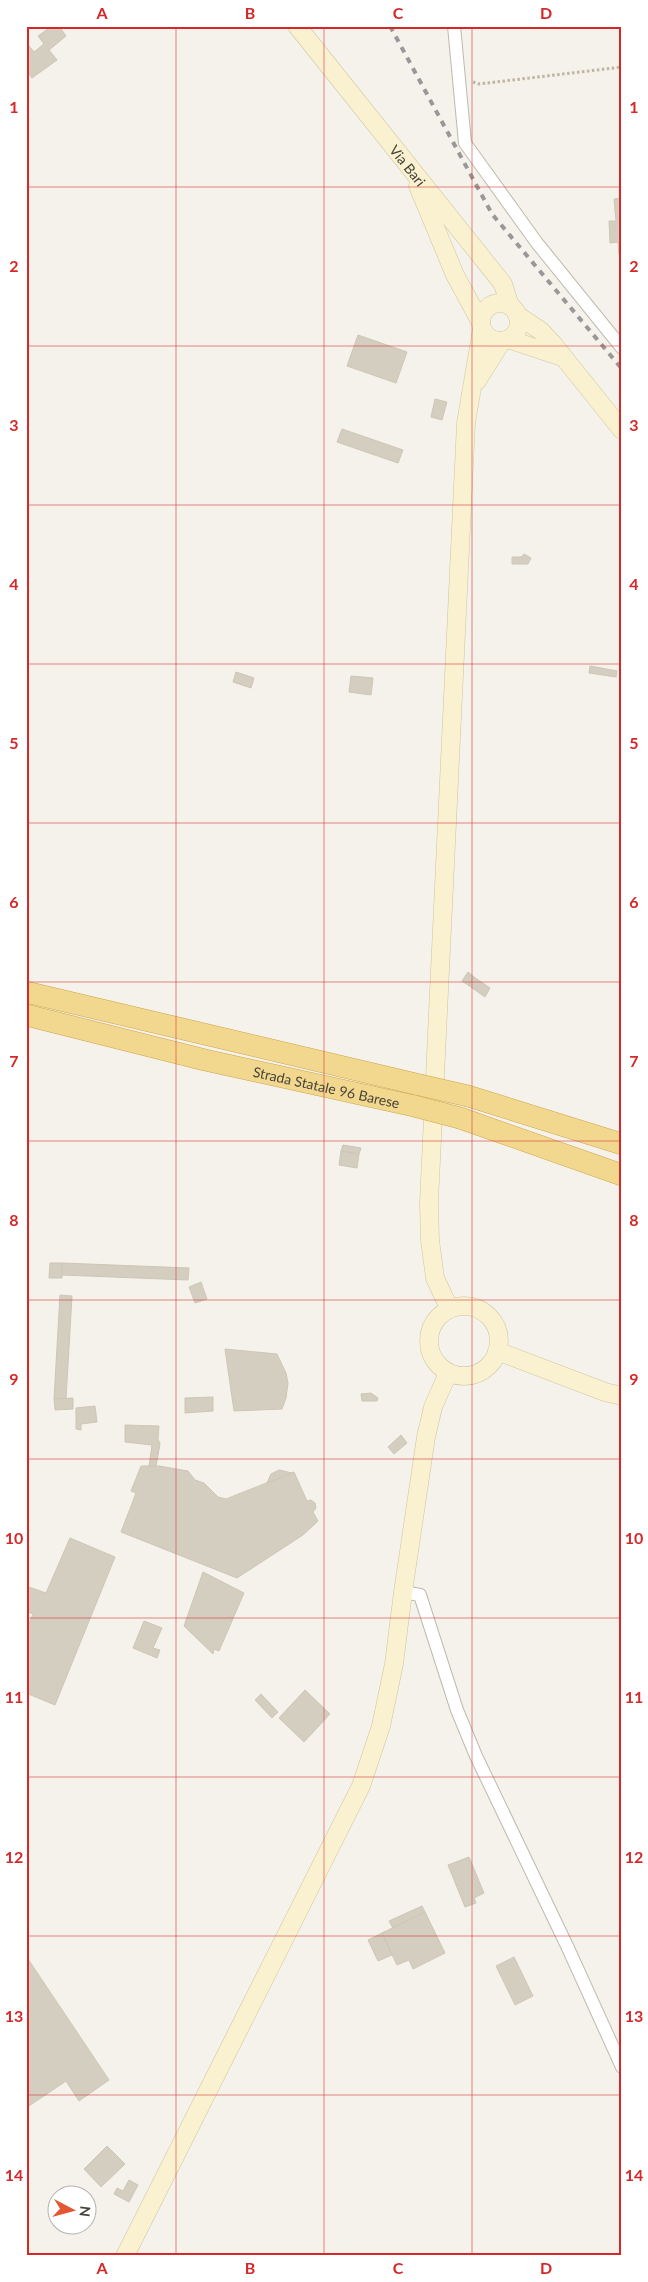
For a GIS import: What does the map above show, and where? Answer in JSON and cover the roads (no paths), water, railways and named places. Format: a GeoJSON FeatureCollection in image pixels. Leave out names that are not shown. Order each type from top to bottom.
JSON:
{"type":"FeatureCollection","features":[{"type":"Feature","properties":{"kind":"highway","name":"Strada Statale 96 Barese"},"geometry":{"type":"LineString","coordinates":[[26,992],[468,1096],[622,1144]]}},
{"type":"Feature","properties":{"kind":"highway","name":"Strada Statale 96 Barese"},"geometry":{"type":"LineString","coordinates":[[26,1015],[205,1060],[460,1118],[622,1175]]}},
{"type":"Feature","properties":{"kind":"main road","name":"Via Bari"},"geometry":{"type":"LineString","coordinates":[[297,26],[503,284],[514,311]]}},
{"type":"Feature","properties":{"kind":"main road"},"geometry":{"type":"LineString","coordinates":[[414,174],[455,275],[490,339],[505,340],[562,357]]}},
{"type":"Feature","properties":{"kind":"main road"},"geometry":{"type":"LineString","coordinates":[[449,1308],[435,1278],[430,1240],[429,1202],[466,433],[484,312],[499,303],[514,311],[541,331],[622,430]]}},
{"type":"Feature","properties":{"kind":"main road"},"geometry":{"type":"LineString","coordinates":[[471,390],[505,340],[516,331],[519,320],[514,311]]}},
{"type":"Feature","properties":{"kind":"main road"},"geometry":{"type":"LineString","coordinates":[[460,1305],[482,1310],[491,1318],[497,1328],[498,1351],[492,1362],[483,1370],[472,1375],[460,1376],[448,1372],[439,1366],[432,1357],[429,1335],[432,1324],[439,1315],[449,1308],[460,1305]]}},
{"type":"Feature","properties":{"kind":"main road"},"geometry":{"type":"LineString","coordinates":[[498,1351],[605,1392],[622,1396]]}},
{"type":"Feature","properties":{"kind":"main road"},"geometry":{"type":"LineString","coordinates":[[125,2256],[361,1786],[385,1708],[394,1664],[426,1437],[433,1407],[448,1372]]}},
{"type":"Feature","properties":{"kind":"street"},"geometry":{"type":"LineString","coordinates":[[454,26],[465,143],[537,243],[622,348]]}},
{"type":"Feature","properties":{"kind":"street"},"geometry":{"type":"LineString","coordinates":[[403,1592],[420,1595],[456,1710],[622,2067]]}},
{"type":"Feature","properties":{"kind":"railway"},"geometry":{"type":"LineString","coordinates":[[390,26],[492,214],[622,369]]}}]}
